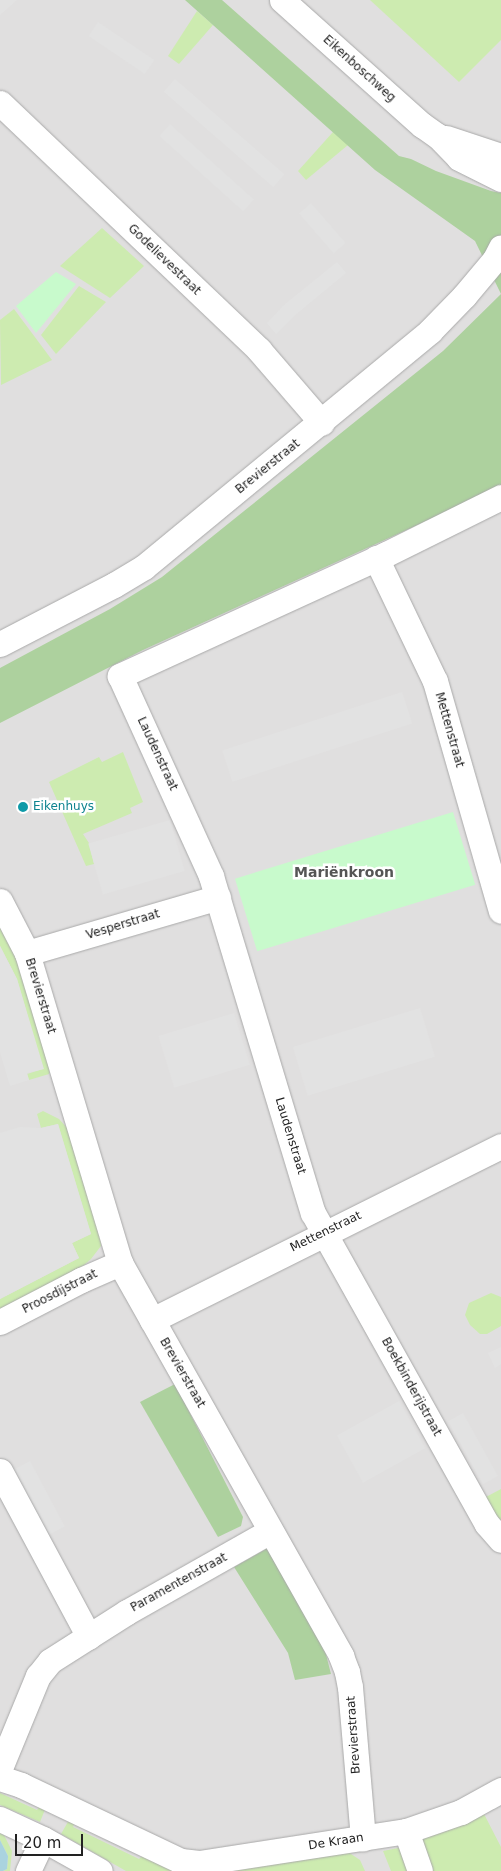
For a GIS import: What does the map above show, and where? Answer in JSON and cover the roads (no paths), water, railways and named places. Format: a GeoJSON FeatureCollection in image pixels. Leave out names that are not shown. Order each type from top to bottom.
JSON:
{"type":"FeatureCollection","features":[{"type":"Feature","properties":{"kind":"street","name":"Eikenboschweg"},"geometry":{"type":"LineString","coordinates":[[282,0],[422,125],[438,136],[459,158],[501,179]]}},
{"type":"Feature","properties":{"kind":"street","name":"Godelievestraat"},"geometry":{"type":"LineString","coordinates":[[0,103],[259,350],[322,423]]}},
{"type":"Feature","properties":{"kind":"street","name":"Eikenboschweg"},"geometry":{"type":"LineString","coordinates":[[438,136],[501,156]]}},
{"type":"Feature","properties":{"kind":"street","name":"Brevierstraat"},"geometry":{"type":"LineString","coordinates":[[0,644],[114,585],[144,567],[322,423],[430,331],[464,296],[495,259],[501,246]]}},
{"type":"Feature","properties":{"kind":"street","name":"Laudenstraat"},"geometry":{"type":"LineString","coordinates":[[324,1232],[313,1213],[218,896],[168,777],[120,676],[376,558],[501,497]]}},
{"type":"Feature","properties":{"kind":"street","name":"Mettenstraat"},"geometry":{"type":"LineString","coordinates":[[376,558],[435,680],[501,911]]}},
{"type":"Feature","properties":{"kind":"street","name":"Vesperstraat"},"geometry":{"type":"LineString","coordinates":[[27,953],[218,896]]}},
{"type":"Feature","properties":{"kind":"street","name":"Brevierstraat"},"geometry":{"type":"LineString","coordinates":[[0,901],[27,953],[120,1263],[341,1656],[350,1687],[363,1838]]}},
{"type":"Feature","properties":{"kind":"street","name":"Mettenstraat"},"geometry":{"type":"LineString","coordinates":[[152,1320],[324,1232],[501,1146]]}},
{"type":"Feature","properties":{"kind":"street","name":"Boekbinderijstraat"},"geometry":{"type":"LineString","coordinates":[[324,1232],[488,1524],[501,1540]]}},
{"type":"Feature","properties":{"kind":"street","name":"Proosdijstraat"},"geometry":{"type":"LineString","coordinates":[[0,1322],[81,1280],[120,1263]]}},
{"type":"Feature","properties":{"kind":"street"},"geometry":{"type":"LineString","coordinates":[[0,1471],[89,1637]]}},
{"type":"Feature","properties":{"kind":"street","name":"Paramentenstraat"},"geometry":{"type":"LineString","coordinates":[[0,1768],[38,1676],[50,1661],[127,1612],[270,1531]]}},
{"type":"Feature","properties":{"kind":"street","name":"De Kraan"},"geometry":{"type":"LineString","coordinates":[[0,1778],[21,1785],[181,1861],[199,1863],[406,1831],[461,1812],[501,1790]]}},
{"type":"Feature","properties":{"kind":"street"},"geometry":{"type":"LineString","coordinates":[[0,1819],[43,1839],[100,1871]]}},
{"type":"Feature","properties":{"kind":"street"},"geometry":{"type":"LineString","coordinates":[[406,1831],[420,1871]]}},
{"type":"Feature","properties":{"kind":"street"},"geometry":{"type":"LineString","coordinates":[[28,1871],[43,1839]]}},
{"type":"Feature","properties":{"kind":"water"},"geometry":{"type":"Polygon","coordinates":[[[0,1840],[8,1856],[7,1869],[3,1871],[0,1871],[0,1840]]]}},
{"type":"Feature","properties":{"kind":"place","name":"Eikenhuys"},"geometry":{"type":"Point","coordinates":[23,807]}},
{"type":"Feature","properties":{"kind":"district","name":"Mariënkroon"},"geometry":{"type":"Point","coordinates":[344,872]}}]}
